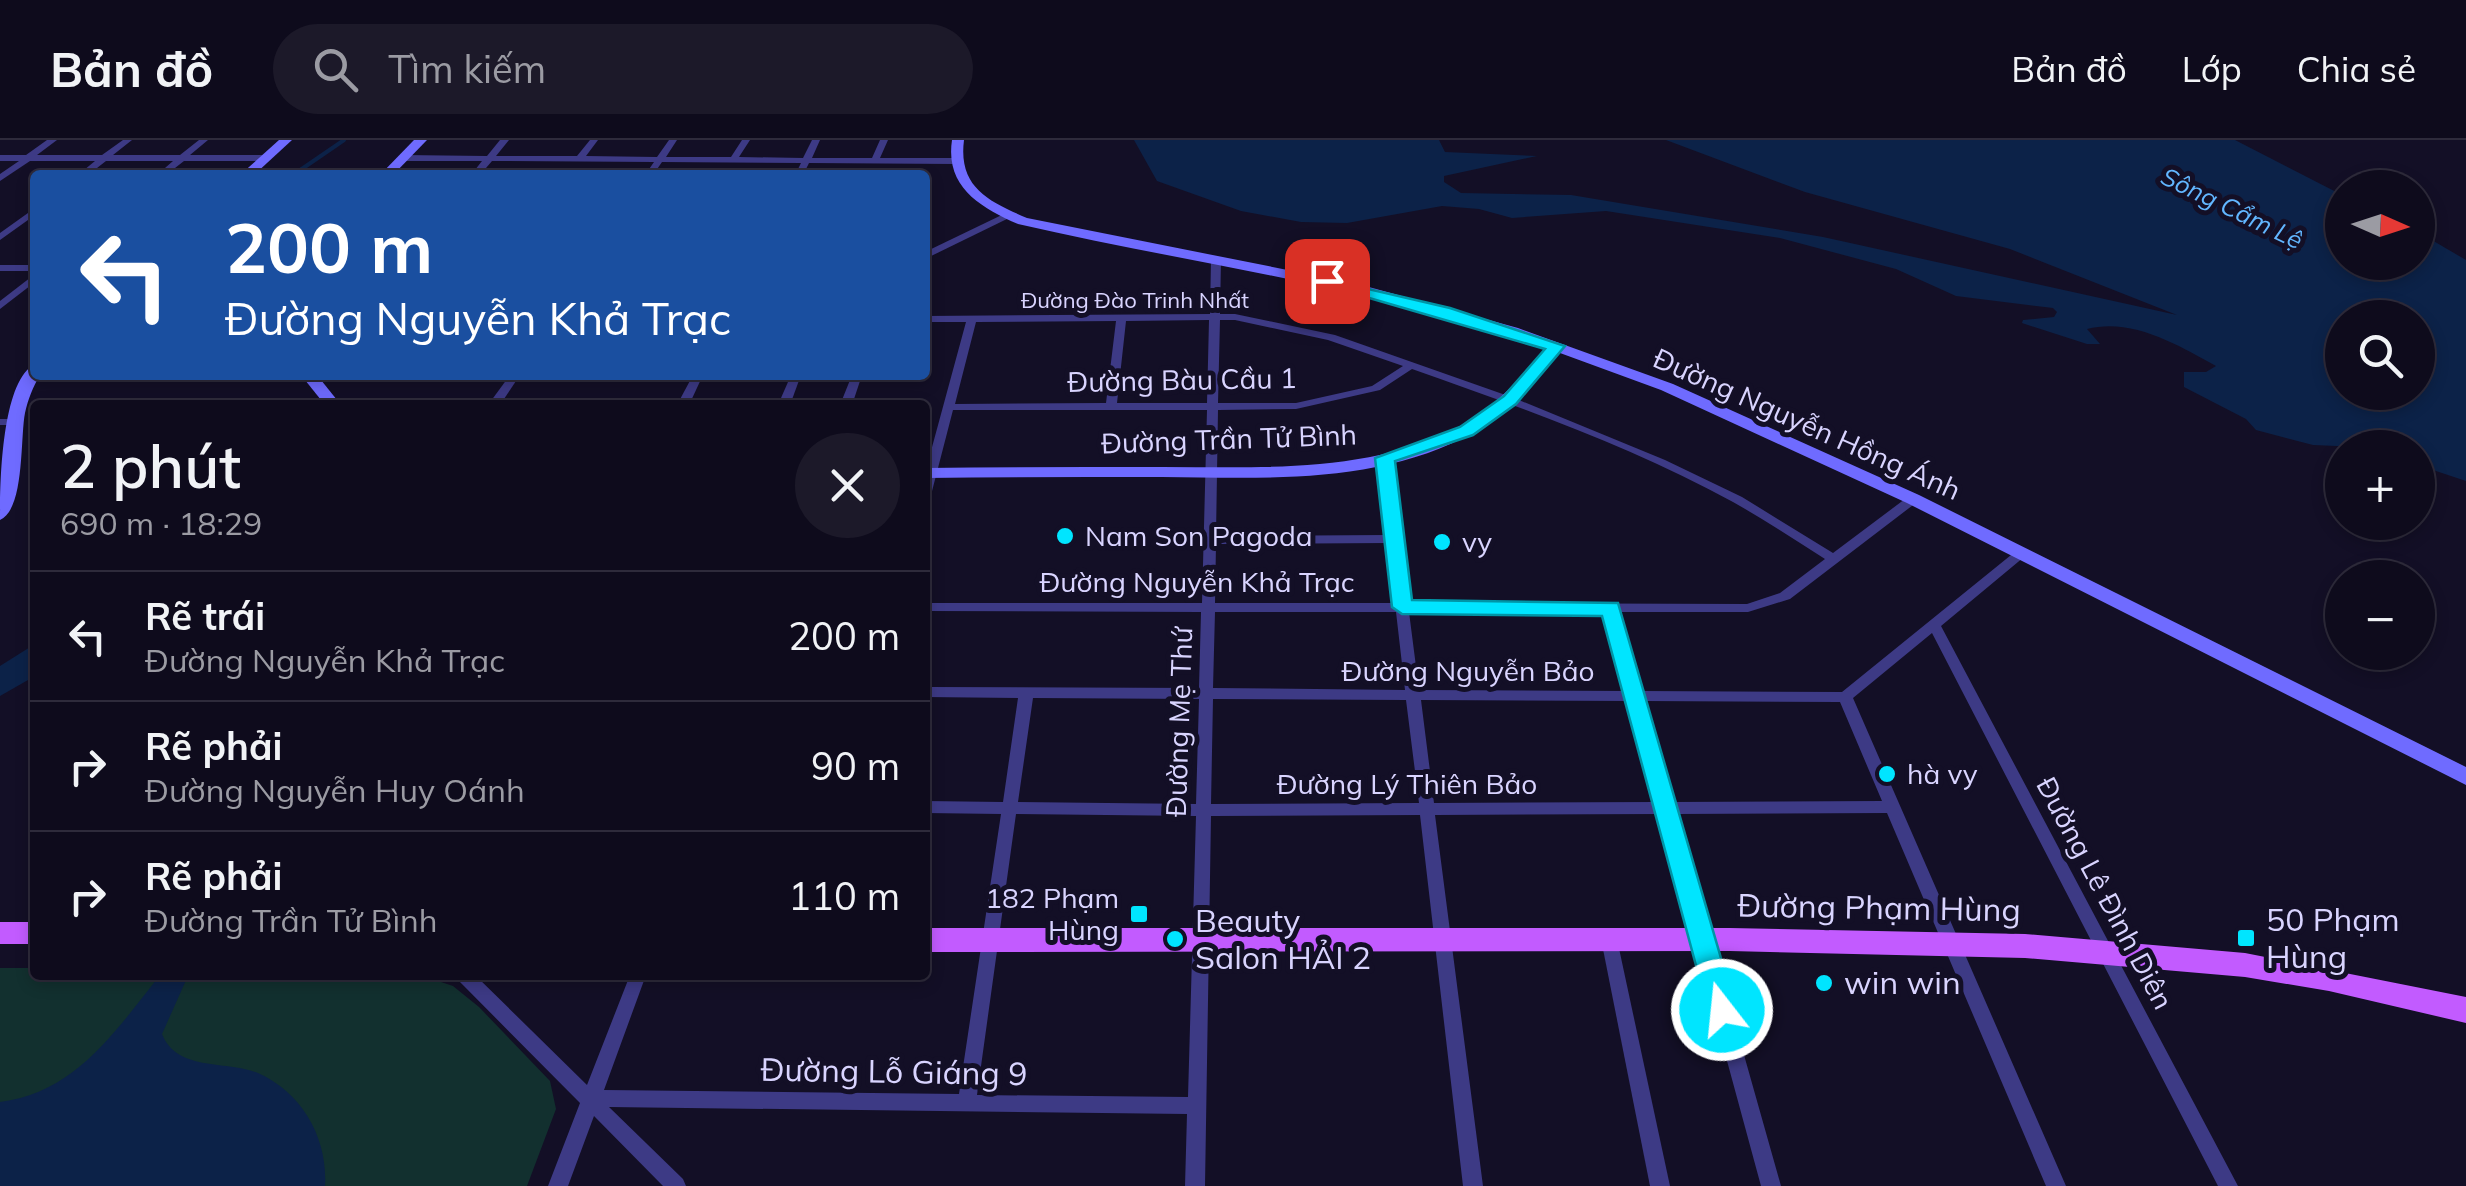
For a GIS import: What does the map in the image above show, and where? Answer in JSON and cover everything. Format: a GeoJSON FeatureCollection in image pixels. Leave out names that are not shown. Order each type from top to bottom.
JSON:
{"type":"FeatureCollection","features":[{"type":"Feature","properties":{"kind":"main road"},"geometry":{"type":"LineString","coordinates":[[0,933],[30,933]]}},
{"type":"Feature","properties":{"kind":"main road","name":"Đường Phạm Hùng"},"geometry":{"type":"LineString","coordinates":[[930,940],[1200,943],[1443,938],[1702,939],[2104,950],[2282,971],[2466,1010]]}},
{"type":"Feature","properties":{"kind":"street"},"geometry":{"type":"LineString","coordinates":[[0,178],[53,140]]}},
{"type":"Feature","properties":{"kind":"street"},"geometry":{"type":"LineString","coordinates":[[88,170],[128,140]]}},
{"type":"Feature","properties":{"kind":"street"},"geometry":{"type":"LineString","coordinates":[[167,170],[204,140]]}},
{"type":"Feature","properties":{"kind":"street"},"geometry":{"type":"LineString","coordinates":[[252,170],[286,140]]}},
{"type":"Feature","properties":{"kind":"street"},"geometry":{"type":"LineString","coordinates":[[391,170],[421,140]]}},
{"type":"Feature","properties":{"kind":"street"},"geometry":{"type":"LineString","coordinates":[[479,170],[506,140]]}},
{"type":"Feature","properties":{"kind":"street"},"geometry":{"type":"LineString","coordinates":[[579,159],[594,140]]}},
{"type":"Feature","properties":{"kind":"street"},"geometry":{"type":"LineString","coordinates":[[653,170],[673,140]]}},
{"type":"Feature","properties":{"kind":"street"},"geometry":{"type":"LineString","coordinates":[[733,160],[746,140]]}},
{"type":"Feature","properties":{"kind":"street"},"geometry":{"type":"LineString","coordinates":[[801,170],[816,140]]}},
{"type":"Feature","properties":{"kind":"street"},"geometry":{"type":"LineString","coordinates":[[875,160],[884,140]]}},
{"type":"Feature","properties":{"kind":"street"},"geometry":{"type":"LineString","coordinates":[[403,158],[954,160],[958,140]]}},
{"type":"Feature","properties":{"kind":"street"},"geometry":{"type":"LineString","coordinates":[[0,158],[265,158]]}},
{"type":"Feature","properties":{"kind":"street","name":"Đường Nguyễn Hồng Ánh"},"geometry":{"type":"LineString","coordinates":[[954,160],[960,180],[970,191],[1008,214],[1041,226],[1353,287],[1557,346],[1749,421],[1913,499],[2466,778]]}},
{"type":"Feature","properties":{"kind":"street"},"geometry":{"type":"LineString","coordinates":[[930,253],[1008,214]]}},
{"type":"Feature","properties":{"kind":"street"},"geometry":{"type":"LineString","coordinates":[[0,237],[30,215]]}},
{"type":"Feature","properties":{"kind":"street","name":"Đường Mẹ Thứ"},"geometry":{"type":"LineString","coordinates":[[1195,1186],[1216,259]]}},
{"type":"Feature","properties":{"kind":"street"},"geometry":{"type":"LineString","coordinates":[[0,268],[30,268]]}},
{"type":"Feature","properties":{"kind":"street"},"geometry":{"type":"LineString","coordinates":[[0,306],[30,282]]}},
{"type":"Feature","properties":{"kind":"street","name":"Đường Đào Trinh Nhất"},"geometry":{"type":"LineString","coordinates":[[930,319],[1214,316],[1266,321],[1331,338],[1510,400],[1715,487],[1834,558]]}},
{"type":"Feature","properties":{"kind":"street"},"geometry":{"type":"LineString","coordinates":[[930,465],[972,319]]}},
{"type":"Feature","properties":{"kind":"street"},"geometry":{"type":"LineString","coordinates":[[1111,407],[1120,319]]}},
{"type":"Feature","properties":{"kind":"street","name":"Đường Trần Tử Bình"},"geometry":{"type":"LineString","coordinates":[[930,472],[1302,470],[1384,458],[1466,431],[1510,400],[1557,346]]}},
{"type":"Feature","properties":{"kind":"street","name":"Đường Bàu Cầu 1"},"geometry":{"type":"LineString","coordinates":[[948,406],[1214,408],[1322,402],[1376,388],[1408,367]]}},
{"type":"Feature","properties":{"kind":"street"},"geometry":{"type":"LineString","coordinates":[[0,514],[10,493],[5,422],[30,378]]}},
{"type":"Feature","properties":{"kind":"street"},"geometry":{"type":"LineString","coordinates":[[313,380],[329,400]]}},
{"type":"Feature","properties":{"kind":"street"},"geometry":{"type":"LineString","coordinates":[[1384,458],[1473,1186]]}},
{"type":"Feature","properties":{"kind":"street","name":"Đường Nguyễn Khả Trạc"},"geometry":{"type":"LineString","coordinates":[[930,607],[1762,606],[1785,596],[1913,499]]}},
{"type":"Feature","properties":{"kind":"street"},"geometry":{"type":"LineString","coordinates":[[1212,540],[1394,539]]}},
{"type":"Feature","properties":{"kind":"street"},"geometry":{"type":"LineString","coordinates":[[2020,554],[1845,697],[2056,1186]]}},
{"type":"Feature","properties":{"kind":"street"},"geometry":{"type":"LineString","coordinates":[[1611,608],[1771,1186]]}},
{"type":"Feature","properties":{"kind":"street","name":"Đường Lê Đình Diên"},"geometry":{"type":"LineString","coordinates":[[1934,625],[2228,1186]]}},
{"type":"Feature","properties":{"kind":"street","name":"Đường Nguyễn Bảo"},"geometry":{"type":"LineString","coordinates":[[930,692],[1845,697]]}},
{"type":"Feature","properties":{"kind":"street"},"geometry":{"type":"LineString","coordinates":[[967,1103],[1026,694]]}},
{"type":"Feature","properties":{"kind":"street","name":"Đường Lý Thiên Bảo"},"geometry":{"type":"LineString","coordinates":[[930,807],[1204,810],[1890,806]]}},
{"type":"Feature","properties":{"kind":"street"},"geometry":{"type":"LineString","coordinates":[[1609,939],[1660,1186]]}},
{"type":"Feature","properties":{"kind":"street"},"geometry":{"type":"LineString","coordinates":[[469,980],[676,1186]]}},
{"type":"Feature","properties":{"kind":"street"},"geometry":{"type":"LineString","coordinates":[[558,1186],[636,980]]}},
{"type":"Feature","properties":{"kind":"street","name":"Đường Lỗ Giáng 9"},"geometry":{"type":"LineString","coordinates":[[591,1098],[1196,1106]]}},
{"type":"Feature","properties":{"kind":"green space"},"geometry":{"type":"Polygon","coordinates":[[[0,968],[30,968],[30,980],[435,980],[453,986],[479,1007],[550,1081],[556,1109],[527,1186],[0,1186],[0,968]]]}},
{"type":"Feature","properties":{"kind":"water","name":"Sông Cẩm Lệ"},"geometry":{"type":"Polygon","coordinates":[[[1134,140],[1439,140],[1445,152],[1537,156],[1444,176],[1444,182],[1461,193],[1571,195],[1823,237],[2177,315],[2010,249],[1805,192],[1666,140],[2235,140],[2325,186],[2325,280],[2435,280],[2435,242],[2466,260],[2466,481],[2435,471],[2435,430],[2325,430],[2325,446],[2256,430],[2246,419],[2184,387],[2184,372],[2206,372],[2216,366],[2155,336],[2104,326],[2087,329],[2100,344],[2087,344],[2022,323],[2054,317],[2057,312],[2053,308],[1956,296],[1896,269],[1780,238],[1606,211],[1512,218],[1479,209],[1442,206],[1347,223],[1301,222],[1241,211],[1157,181],[1134,140]]]}},
{"type":"Feature","properties":{"kind":"water"},"geometry":{"type":"Polygon","coordinates":[[[30,647],[30,679],[0,696],[0,666],[30,647]]]}},
{"type":"Feature","properties":{"kind":"water"},"geometry":{"type":"Polygon","coordinates":[[[156,980],[186,980],[162,1034],[169,1046],[191,1060],[258,1073],[288,1092],[310,1119],[317,1135],[325,1186],[0,1186],[0,1102],[50,1087],[108,1039],[156,980]]]}},
{"type":"Feature","properties":{"kind":"waterway"},"geometry":{"type":"LineString","coordinates":[[300,170],[344,140]]}},
{"type":"Feature","properties":{"kind":"place","name":"Nam Son Pagoda"},"geometry":{"type":"Point","coordinates":[1065,536]}},
{"type":"Feature","properties":{"kind":"place","name":"vy"},"geometry":{"type":"Point","coordinates":[1442,542]}},
{"type":"Feature","properties":{"kind":"place","name":"hà vy"},"geometry":{"type":"Point","coordinates":[1887,774]}},
{"type":"Feature","properties":{"kind":"place","name":"182 Phạm Hùng"},"geometry":{"type":"Point","coordinates":[1139,914]}},
{"type":"Feature","properties":{"kind":"place","name":"50 Phạm Hùng"},"geometry":{"type":"Point","coordinates":[2246,938]}},
{"type":"Feature","properties":{"kind":"place","name":"Beauty Salon HẢI 2"},"geometry":{"type":"Point","coordinates":[1175,939]}},
{"type":"Feature","properties":{"kind":"place","name":"win win"},"geometry":{"type":"Point","coordinates":[1824,983]}},
{"type":"Feature","properties":{"kind":"route"},"geometry":{"type":"LineString","coordinates":[[1327,281],[1557,346],[1510,400],[1466,431],[1384,458],[1402,607],[1611,608],[1722,1010]]}}]}
